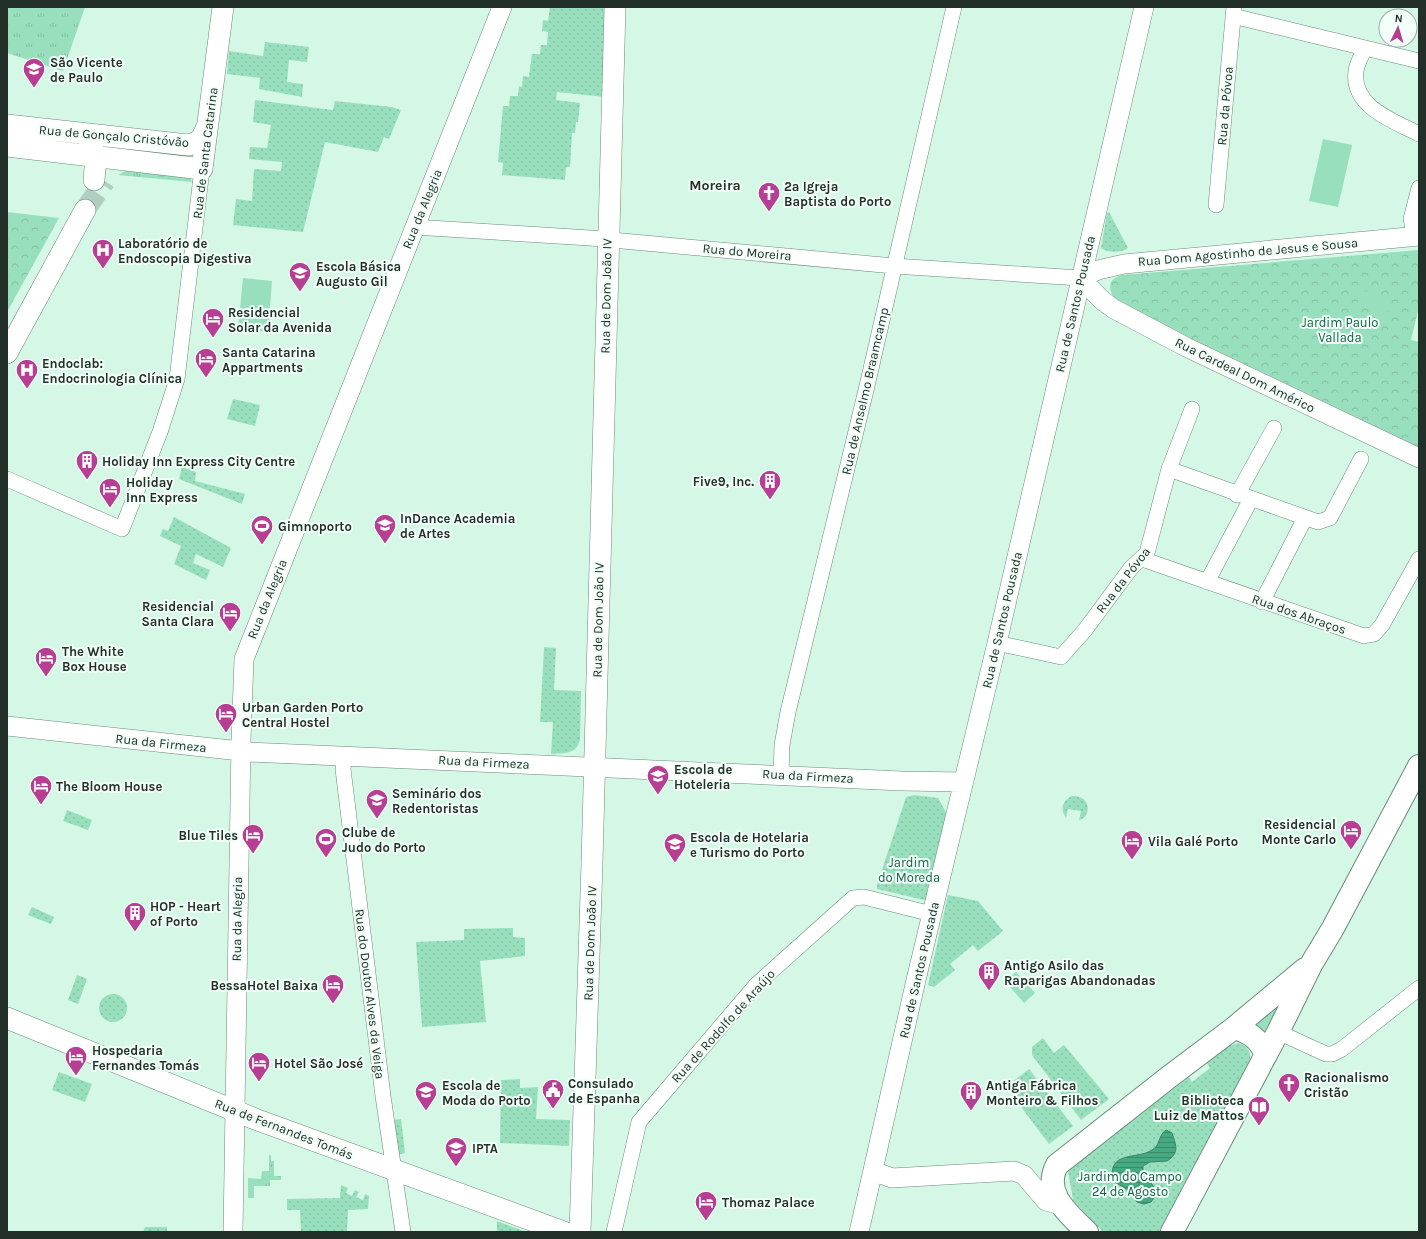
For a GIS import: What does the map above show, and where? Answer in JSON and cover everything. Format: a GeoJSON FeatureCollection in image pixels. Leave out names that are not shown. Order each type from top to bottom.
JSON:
{"type":"FeatureCollection","features":[{"type":"Feature","properties":{"kind":"main road","name":"Rua de Santa Catarina"},"geometry":{"type":"LineString","coordinates":[[202,169],[222,7]]}},
{"type":"Feature","properties":{"kind":"main road","name":"Rua de Dom João IV"},"geometry":{"type":"LineString","coordinates":[[580,1232],[595,767],[615,7]]}},
{"type":"Feature","properties":{"kind":"main road","name":"Rua de Gonçalo Cristóvão"},"geometry":{"type":"LineString","coordinates":[[7,125],[188,145],[201,140],[208,123]]}},
{"type":"Feature","properties":{"kind":"main road"},"geometry":{"type":"LineString","coordinates":[[86,134],[96,156],[100,181],[126,161]]}},
{"type":"Feature","properties":{"kind":"main road","name":"Rua de Gonçalo Cristóvão"},"geometry":{"type":"LineString","coordinates":[[7,146],[202,169]]}},
{"type":"Feature","properties":{"kind":"main road"},"geometry":{"type":"LineString","coordinates":[[7,353],[85,210]]}},
{"type":"Feature","properties":{"kind":"main road"},"geometry":{"type":"LineString","coordinates":[[1172,1232],[1278,1032],[1312,963],[1419,766]]}},
{"type":"Feature","properties":{"kind":"main road"},"geometry":{"type":"LineString","coordinates":[[1087,1232],[1060,1205],[1055,1195],[1052,1183],[1054,1171],[1057,1165],[1168,1077],[1234,1028],[1312,963]]}},
{"type":"Feature","properties":{"kind":"main road","name":"Rua de Fernandes Tomás"},"geometry":{"type":"LineString","coordinates":[[11,1020],[234,1111],[394,1171],[564,1232]]}},
{"type":"Feature","properties":{"kind":"main road"},"geometry":{"type":"LineString","coordinates":[[1234,1028],[1251,1034],[1262,1047],[1266,1055]]}},
{"type":"Feature","properties":{"kind":"street","name":"Rua da Alegria"},"geometry":{"type":"LineString","coordinates":[[233,1232],[234,1111],[244,659],[502,7]]}},
{"type":"Feature","properties":{"kind":"street","name":"Rua de Anselmo Braamcamp"},"geometry":{"type":"LineString","coordinates":[[781,774],[782,745],[788,712],[867,386],[954,7]]}},
{"type":"Feature","properties":{"kind":"street","name":"Rua de Santos Pousada"},"geometry":{"type":"LineString","coordinates":[[859,1232],[1144,7]]}},
{"type":"Feature","properties":{"kind":"street"},"geometry":{"type":"LineString","coordinates":[[1233,11],[1365,48],[1419,61]]}},
{"type":"Feature","properties":{"kind":"street","name":"Rua da Póvoa"},"geometry":{"type":"LineString","coordinates":[[1216,205],[1233,11]]}},
{"type":"Feature","properties":{"kind":"street"},"geometry":{"type":"LineString","coordinates":[[1365,48],[1356,72],[1357,84],[1363,97],[1376,112],[1419,134]]}},
{"type":"Feature","properties":{"kind":"street","name":"Rua de Santa Catarina"},"geometry":{"type":"LineString","coordinates":[[7,480],[122,530],[160,432],[177,378],[202,169]]}},
{"type":"Feature","properties":{"kind":"street"},"geometry":{"type":"LineString","coordinates":[[1417,236],[1411,219],[1419,188]]}},
{"type":"Feature","properties":{"kind":"street","name":"Rua do Moreira"},"geometry":{"type":"LineString","coordinates":[[414,227],[608,239],[894,266],[1080,278]]}},
{"type":"Feature","properties":{"kind":"street","name":"Rua Dom Agostinho de Jesus e Sousa"},"geometry":{"type":"LineString","coordinates":[[1080,278],[1098,270],[1124,264],[1417,236]]}},
{"type":"Feature","properties":{"kind":"street","name":"Rua Cardeal Dom Américo"},"geometry":{"type":"LineString","coordinates":[[1080,278],[1108,305],[1166,337],[1419,458]]}},
{"type":"Feature","properties":{"kind":"street","name":"Rua da Póvoa"},"geometry":{"type":"LineString","coordinates":[[997,643],[1061,657],[1085,630],[1131,568],[1142,559],[1150,548],[1169,469],[1192,409]]}},
{"type":"Feature","properties":{"kind":"street"},"geometry":{"type":"LineString","coordinates":[[1236,494],[1274,428]]}},
{"type":"Feature","properties":{"kind":"street"},"geometry":{"type":"LineString","coordinates":[[1169,469],[1251,500],[1318,522],[1330,518],[1361,459]]}},
{"type":"Feature","properties":{"kind":"street"},"geometry":{"type":"LineString","coordinates":[[1207,582],[1251,500]]}},
{"type":"Feature","properties":{"kind":"street"},"geometry":{"type":"LineString","coordinates":[[1262,602],[1305,518]]}},
{"type":"Feature","properties":{"kind":"street","name":"Rua dos Abraços"},"geometry":{"type":"LineString","coordinates":[[1142,559],[1358,635],[1369,636],[1374,634],[1386,619],[1419,559]]}},
{"type":"Feature","properties":{"kind":"street","name":"Rua da Firmeza"},"geometry":{"type":"LineString","coordinates":[[7,726],[241,751],[781,774],[902,781],[963,782]]}},
{"type":"Feature","properties":{"kind":"street","name":"Rua do Doutor Alves da Veiga"},"geometry":{"type":"LineString","coordinates":[[344,755],[343,769],[368,980],[403,1232]]}},
{"type":"Feature","properties":{"kind":"street","name":"Rua de Rodolfo de Araújo"},"geometry":{"type":"LineString","coordinates":[[614,1232],[639,1122],[756,985],[852,898],[864,897],[932,914]]}},
{"type":"Feature","properties":{"kind":"street"},"geometry":{"type":"LineString","coordinates":[[1278,1032],[1319,1052],[1332,1054],[1342,1049],[1419,988]]}},
{"type":"Feature","properties":{"kind":"street"},"geometry":{"type":"LineString","coordinates":[[874,1171],[892,1178],[1014,1171],[1024,1175],[1046,1201],[1060,1205]]}},
{"type":"Feature","properties":{"kind":"green space"},"geometry":{"type":"Polygon","coordinates":[[[7,7],[85,7],[63,71],[7,53],[7,7]]]}},
{"type":"Feature","properties":{"kind":"green space"},"geometry":{"type":"Polygon","coordinates":[[[550,7],[606,7],[605,97],[557,92],[556,100],[580,103],[578,122],[576,122],[575,133],[572,133],[570,167],[566,167],[565,180],[502,175],[503,163],[498,162],[503,106],[509,106],[510,96],[518,96],[519,86],[522,87],[523,76],[529,77],[532,54],[540,54],[541,45],[547,45],[548,32],[542,31],[543,20],[548,21],[550,7]]]}},
{"type":"Feature","properties":{"kind":"green space"},"geometry":{"type":"Polygon","coordinates":[[[265,42],[309,47],[307,62],[289,60],[287,82],[303,84],[302,97],[259,89],[260,78],[227,74],[229,51],[263,56],[265,42]]]}},
{"type":"Feature","properties":{"kind":"green space"},"geometry":{"type":"Polygon","coordinates":[[[255,100],[333,110],[335,101],[392,107],[401,110],[389,139],[384,137],[378,152],[325,142],[303,232],[233,225],[236,199],[252,201],[254,169],[281,171],[282,162],[249,159],[250,147],[267,148],[271,125],[253,122],[255,100]]]}},
{"type":"Feature","properties":{"kind":"green space"},"geometry":{"type":"Polygon","coordinates":[[[1323,139],[1352,145],[1338,207],[1309,201],[1323,139]]]}},
{"type":"Feature","properties":{"kind":"green space"},"geometry":{"type":"Polygon","coordinates":[[[127,170],[190,177],[192,182],[118,175],[127,170]]]}},
{"type":"Feature","properties":{"kind":"green space"},"geometry":{"type":"Polygon","coordinates":[[[7,212],[59,218],[7,312],[7,212]]]}},
{"type":"Feature","properties":{"kind":"green space"},"geometry":{"type":"Polygon","coordinates":[[[1109,212],[1128,248],[1125,250],[1111,252],[1101,248],[1107,213],[1109,212]]]}},
{"type":"Feature","properties":{"kind":"green space","name":"Jardim Paulo Vallada"},"geometry":{"type":"Polygon","coordinates":[[[1419,250],[1419,307],[1411,340],[1419,342],[1419,447],[1119,304],[1110,287],[1113,280],[1123,275],[1419,250]]]}},
{"type":"Feature","properties":{"kind":"green space"},"geometry":{"type":"Polygon","coordinates":[[[243,278],[272,281],[268,332],[238,330],[243,278]]]}},
{"type":"Feature","properties":{"kind":"green space"},"geometry":{"type":"Polygon","coordinates":[[[1361,290],[1391,298],[1387,314],[1357,306],[1361,290]]]}},
{"type":"Feature","properties":{"kind":"green space"},"geometry":{"type":"Polygon","coordinates":[[[233,399],[260,405],[255,426],[227,419],[233,399]]]}},
{"type":"Feature","properties":{"kind":"green space"},"geometry":{"type":"Polygon","coordinates":[[[182,467],[196,472],[195,481],[245,494],[242,504],[179,479],[182,467]]]}},
{"type":"Feature","properties":{"kind":"green space"},"geometry":{"type":"Polygon","coordinates":[[[174,517],[231,548],[223,567],[196,554],[193,563],[210,570],[206,580],[174,564],[181,546],[160,536],[163,529],[168,531],[174,517]]]}},
{"type":"Feature","properties":{"kind":"green space"},"geometry":{"type":"Polygon","coordinates":[[[544,647],[556,648],[554,690],[581,691],[580,740],[578,745],[572,751],[564,753],[551,754],[553,722],[540,722],[544,647]]]}},
{"type":"Feature","properties":{"kind":"green space","name":"Jardim do Moreda"},"geometry":{"type":"Polygon","coordinates":[[[914,795],[938,798],[948,816],[928,901],[877,889],[877,885],[906,797],[914,795]]]}},
{"type":"Feature","properties":{"kind":"green space"},"geometry":{"type":"Polygon","coordinates":[[[1072,796],[1081,797],[1086,802],[1088,810],[1084,818],[1079,820],[1081,811],[1068,809],[1066,818],[1064,815],[1064,803],[1072,796]]]}},
{"type":"Feature","properties":{"kind":"green space"},"geometry":{"type":"Polygon","coordinates":[[[67,810],[92,820],[88,830],[63,821],[67,810]]]}},
{"type":"Feature","properties":{"kind":"green space"},"geometry":{"type":"Polygon","coordinates":[[[948,895],[978,901],[1003,931],[978,951],[973,945],[950,964],[955,970],[934,987],[928,985],[948,895]]]}},
{"type":"Feature","properties":{"kind":"green space"},"geometry":{"type":"Polygon","coordinates":[[[32,907],[54,917],[51,924],[28,915],[32,907]]]}},
{"type":"Feature","properties":{"kind":"green space"},"geometry":{"type":"Polygon","coordinates":[[[513,928],[513,937],[525,938],[525,956],[480,961],[486,1022],[422,1027],[416,942],[464,940],[464,929],[513,928]]]}},
{"type":"Feature","properties":{"kind":"green space"},"geometry":{"type":"Polygon","coordinates":[[[1016,972],[1035,993],[1024,1003],[1005,981],[1016,972]]]}},
{"type":"Feature","properties":{"kind":"green space"},"geometry":{"type":"Polygon","coordinates":[[[77,975],[87,979],[78,1004],[68,1000],[77,975]]]}},
{"type":"Feature","properties":{"kind":"green space"},"geometry":{"type":"Polygon","coordinates":[[[1300,977],[1266,1041],[1248,1025],[1300,977]]]}},
{"type":"Feature","properties":{"kind":"green space"},"geometry":{"type":"Polygon","coordinates":[[[113,994],[123,998],[127,1008],[123,1018],[113,1022],[103,1018],[99,1008],[103,998],[113,994]]]}},
{"type":"Feature","properties":{"kind":"green space"},"geometry":{"type":"Polygon","coordinates":[[[1043,1038],[1054,1053],[1064,1045],[1109,1099],[1081,1120],[1032,1055],[1032,1047],[1043,1038]]]}},
{"type":"Feature","properties":{"kind":"green space","name":"Jardim do Campo 24 de Agosto"},"geometry":{"type":"Polygon","coordinates":[[[1238,1043],[1245,1046],[1249,1051],[1251,1058],[1249,1065],[1159,1232],[1103,1232],[1073,1200],[1068,1171],[1069,1168],[1189,1077],[1192,1082],[1210,1068],[1207,1063],[1229,1046],[1238,1043]]]}},
{"type":"Feature","properties":{"kind":"green space"},"geometry":{"type":"Polygon","coordinates":[[[1029,1069],[1073,1126],[1049,1144],[1006,1087],[1029,1069]]]}},
{"type":"Feature","properties":{"kind":"green space"},"geometry":{"type":"Polygon","coordinates":[[[59,1072],[92,1084],[85,1102],[52,1090],[59,1072]]]}},
{"type":"Feature","properties":{"kind":"green space"},"geometry":{"type":"Polygon","coordinates":[[[520,1079],[520,1088],[538,1087],[536,1119],[570,1120],[569,1146],[500,1143],[501,1080],[520,1079]]]}},
{"type":"Feature","properties":{"kind":"green space"},"geometry":{"type":"Polygon","coordinates":[[[401,1119],[405,1153],[397,1155],[393,1120],[401,1119]]]}},
{"type":"Feature","properties":{"kind":"green space"},"geometry":{"type":"Polygon","coordinates":[[[269,1155],[271,1155],[271,1161],[274,1161],[274,1176],[281,1176],[281,1180],[270,1180],[270,1186],[254,1186],[254,1198],[248,1198],[248,1178],[261,1179],[262,1171],[269,1171],[269,1155]]]}},
{"type":"Feature","properties":{"kind":"green space"},"geometry":{"type":"Polygon","coordinates":[[[341,1185],[348,1188],[346,1193],[352,1196],[355,1190],[359,1192],[356,1197],[363,1200],[365,1194],[369,1196],[368,1209],[348,1210],[347,1232],[301,1232],[300,1210],[287,1210],[287,1199],[340,1198],[341,1185]]]}},
{"type":"Feature","properties":{"kind":"green space"},"geometry":{"type":"Polygon","coordinates":[[[497,1221],[526,1232],[497,1232],[497,1221]]]}},
{"type":"Feature","properties":{"kind":"green space"},"geometry":{"type":"Polygon","coordinates":[[[145,1227],[167,1227],[167,1232],[143,1232],[145,1227]]]}},
{"type":"Feature","properties":{"kind":"shaded area"},"geometry":{"type":"Polygon","coordinates":[[[1166,1130],[1172,1133],[1176,1145],[1174,1155],[1167,1161],[1150,1162],[1143,1166],[1143,1177],[1152,1184],[1156,1195],[1151,1202],[1144,1204],[1137,1202],[1128,1190],[1113,1181],[1112,1171],[1114,1164],[1119,1160],[1152,1150],[1157,1145],[1163,1132],[1166,1130]]]}},
{"type":"Feature","properties":{"kind":"tunnel"},"geometry":{"type":"LineString","coordinates":[[85,210],[105,181]]}},
{"type":"Feature","properties":{"kind":"place","name":"São Vicente de Paulo"},"geometry":{"type":"Point","coordinates":[34,88]}},
{"type":"Feature","properties":{"kind":"place","name":"2ª Igreja Baptista do Porto"},"geometry":{"type":"Point","coordinates":[769,212]}},
{"type":"Feature","properties":{"kind":"place","name":"Laboratório de Endoscopia Digestiva"},"geometry":{"type":"Point","coordinates":[103,270]}},
{"type":"Feature","properties":{"kind":"place","name":"Escola Básica Augusto Gil"},"geometry":{"type":"Point","coordinates":[300,292]}},
{"type":"Feature","properties":{"kind":"place","name":"Residencial Solar da Avenida"},"geometry":{"type":"Point","coordinates":[213,338]}},
{"type":"Feature","properties":{"kind":"place","name":"Santa Catarina Appartments"},"geometry":{"type":"Point","coordinates":[206,378]}},
{"type":"Feature","properties":{"kind":"place","name":"Endoclab: Endocrinologia Clínica"},"geometry":{"type":"Point","coordinates":[27,390]}},
{"type":"Feature","properties":{"kind":"place","name":"Holiday Inn Express City Centre"},"geometry":{"type":"Point","coordinates":[87,480]}},
{"type":"Feature","properties":{"kind":"place","name":"Five9, Inc."},"geometry":{"type":"Point","coordinates":[770,500]}},
{"type":"Feature","properties":{"kind":"place","name":"Holiday Inn Express"},"geometry":{"type":"Point","coordinates":[110,508]}},
{"type":"Feature","properties":{"kind":"place","name":"InDance Academia de Artes"},"geometry":{"type":"Point","coordinates":[385,544]}},
{"type":"Feature","properties":{"kind":"place","name":"Gimnoporto"},"geometry":{"type":"Point","coordinates":[262,546]}},
{"type":"Feature","properties":{"kind":"place","name":"Residencial Santa Clara"},"geometry":{"type":"Point","coordinates":[230,632]}},
{"type":"Feature","properties":{"kind":"place","name":"The White Box House"},"geometry":{"type":"Point","coordinates":[46,678]}},
{"type":"Feature","properties":{"kind":"place","name":"Urban Garden Porto Central Hostel"},"geometry":{"type":"Point","coordinates":[226,734]}},
{"type":"Feature","properties":{"kind":"place","name":"Escola de Hoteleria"},"geometry":{"type":"Point","coordinates":[658,796]}},
{"type":"Feature","properties":{"kind":"place","name":"The Bloom House"},"geometry":{"type":"Point","coordinates":[41,806]}},
{"type":"Feature","properties":{"kind":"place","name":"Seminário dos Redentoristas"},"geometry":{"type":"Point","coordinates":[377,820]}},
{"type":"Feature","properties":{"kind":"place","name":"Residencial Monte Carlo"},"geometry":{"type":"Point","coordinates":[1351,850]}},
{"type":"Feature","properties":{"kind":"place","name":"Blue Tiles"},"geometry":{"type":"Point","coordinates":[253,854]}},
{"type":"Feature","properties":{"kind":"place","name":"Clube de Judo do Porto"},"geometry":{"type":"Point","coordinates":[326,858]}},
{"type":"Feature","properties":{"kind":"place","name":"Vila Galé Porto"},"geometry":{"type":"Point","coordinates":[1132,860]}},
{"type":"Feature","properties":{"kind":"place","name":"Escola de Hotelaria e Turismo do Porto"},"geometry":{"type":"Point","coordinates":[675,864]}},
{"type":"Feature","properties":{"kind":"place","name":"HOP - Heart of Porto"},"geometry":{"type":"Point","coordinates":[135,932]}},
{"type":"Feature","properties":{"kind":"place","name":"Antigo Asilo das Raparigas Abandonadas"},"geometry":{"type":"Point","coordinates":[989,992]}},
{"type":"Feature","properties":{"kind":"place","name":"BessaHotel Baixa"},"geometry":{"type":"Point","coordinates":[333,1004]}},
{"type":"Feature","properties":{"kind":"place","name":"Hospedaria Fernandes Tomás"},"geometry":{"type":"Point","coordinates":[76,1076]}},
{"type":"Feature","properties":{"kind":"place","name":"Hotel São José"},"geometry":{"type":"Point","coordinates":[259,1082]}},
{"type":"Feature","properties":{"kind":"place","name":"Racionalismo Cristão"},"geometry":{"type":"Point","coordinates":[1289,1104]}},
{"type":"Feature","properties":{"kind":"place","name":"Consulado de Espanha"},"geometry":{"type":"Point","coordinates":[553,1110]}},
{"type":"Feature","properties":{"kind":"place","name":"Escola de Moda do Porto"},"geometry":{"type":"Point","coordinates":[426,1112]}},
{"type":"Feature","properties":{"kind":"place","name":"Antiga Fábrica Monteiro & Filhos"},"geometry":{"type":"Point","coordinates":[971,1112]}},
{"type":"Feature","properties":{"kind":"place","name":"Biblioteca Luiz de Mattos"},"geometry":{"type":"Point","coordinates":[1259,1126]}},
{"type":"Feature","properties":{"kind":"place","name":"IPTA"},"geometry":{"type":"Point","coordinates":[456,1168]}},
{"type":"Feature","properties":{"kind":"place","name":"Thomaz Palace"},"geometry":{"type":"Point","coordinates":[706,1222]}},
{"type":"Feature","properties":{"kind":"district","name":"Moreira"},"geometry":{"type":"Point","coordinates":[715,185]}}]}
